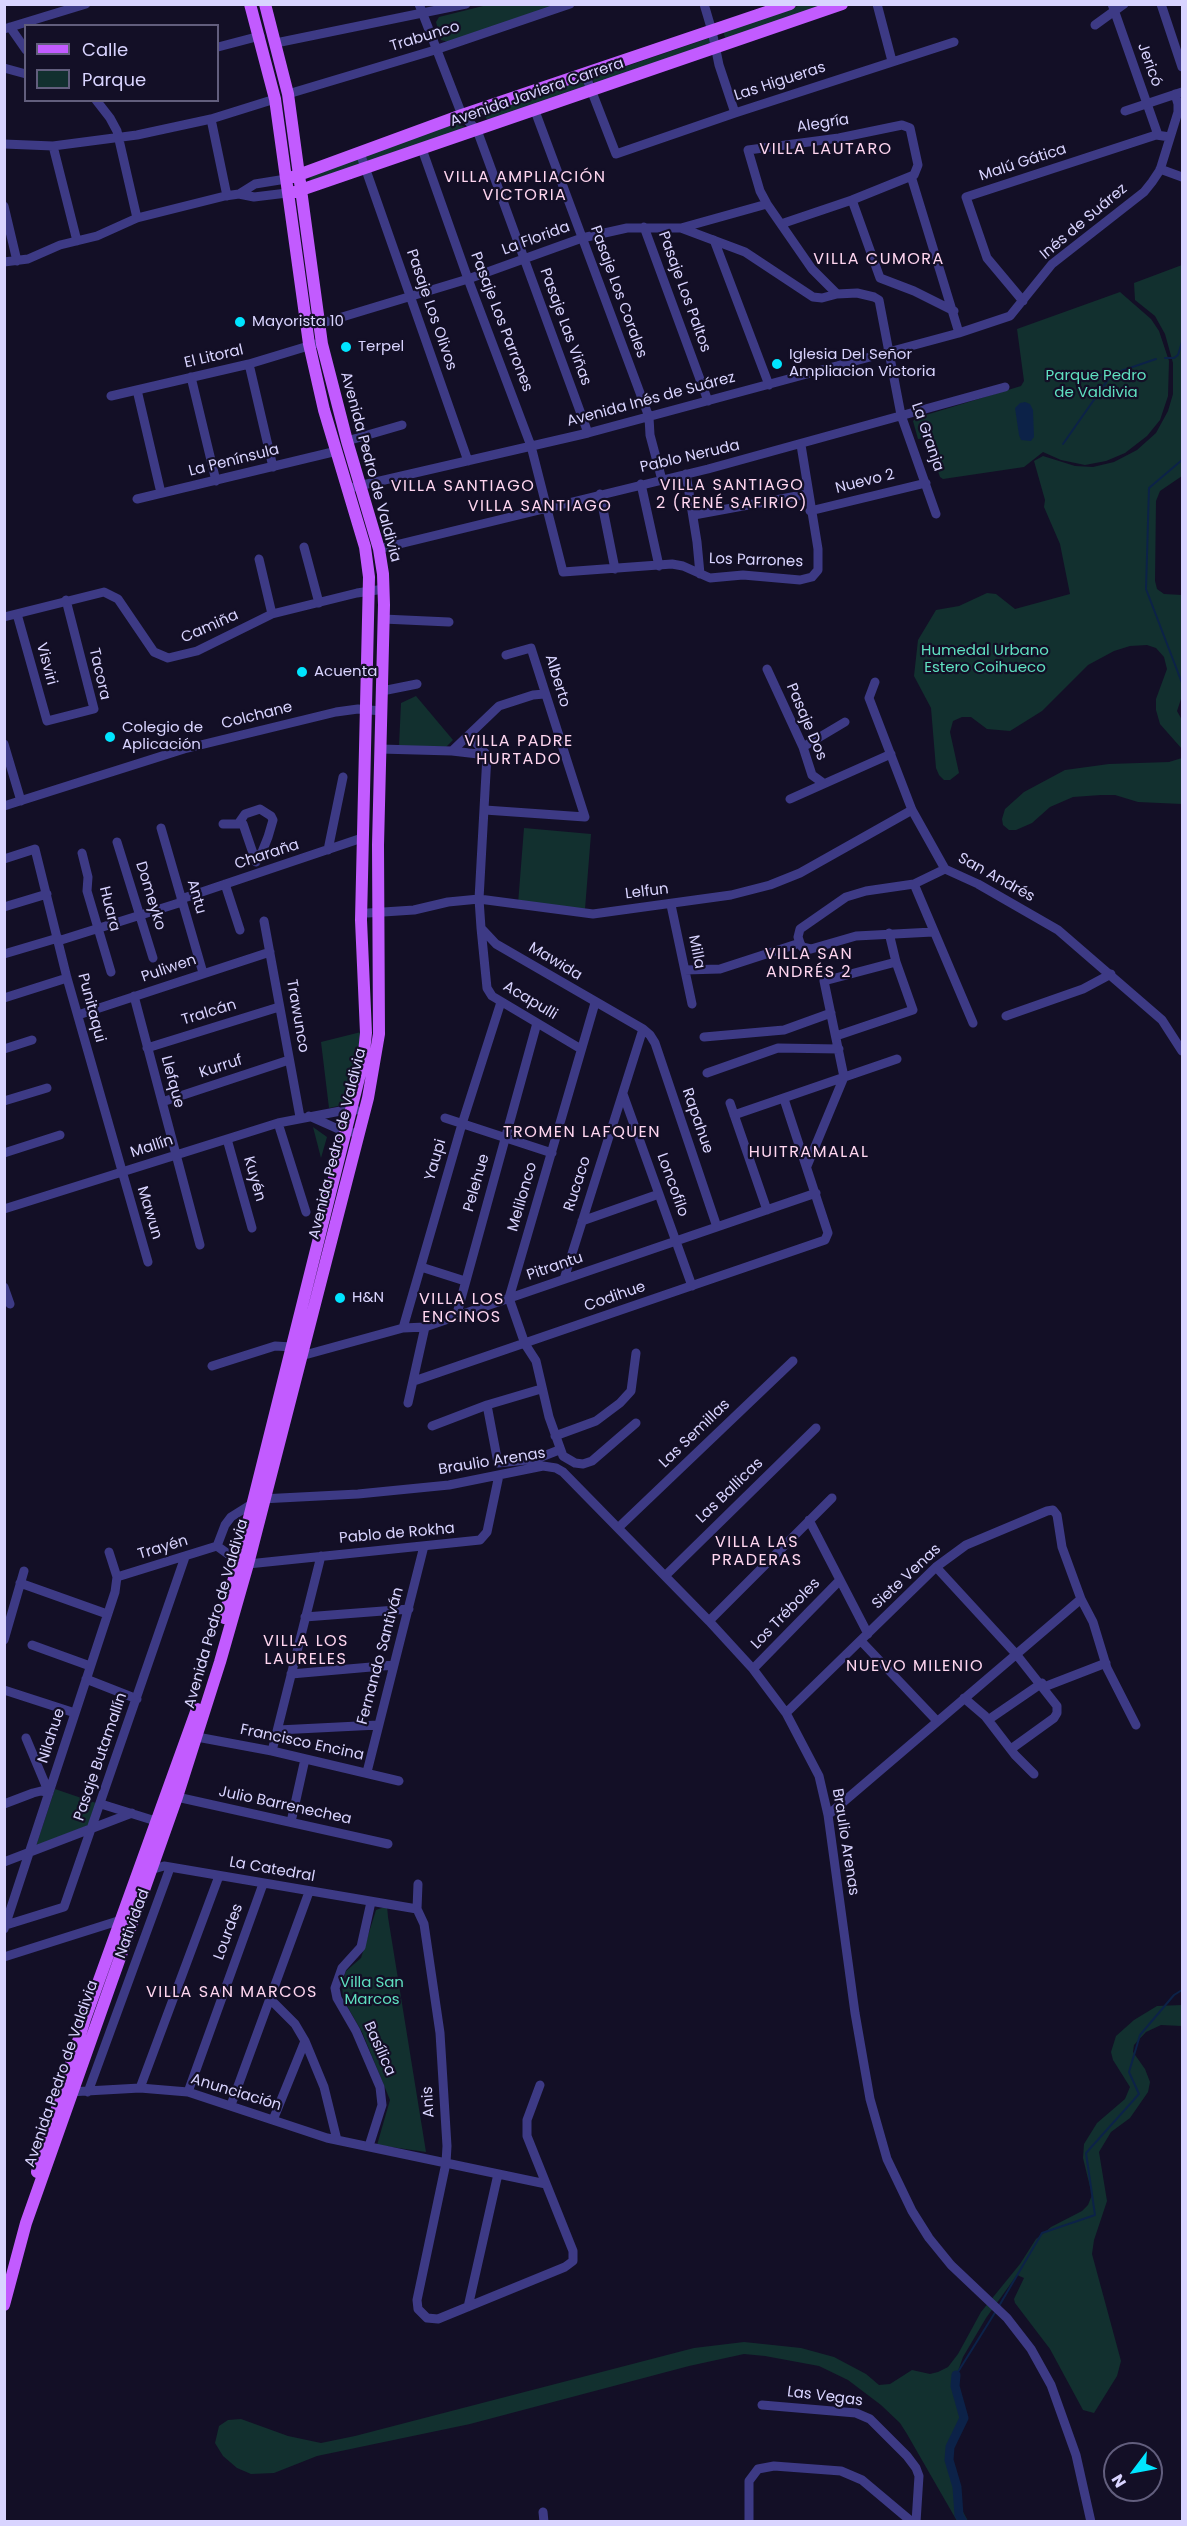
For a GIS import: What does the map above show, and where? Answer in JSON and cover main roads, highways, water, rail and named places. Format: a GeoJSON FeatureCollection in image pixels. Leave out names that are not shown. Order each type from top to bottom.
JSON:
{"type":"FeatureCollection","features":[{"type":"Feature","properties":{"kind":"main road","name":"Avenida Pedro de Valdivia"},"geometry":{"type":"LineString","coordinates":[[4,2305],[26,2223],[121,1920],[162,1823],[177,1797],[197,1737],[244,1563],[296,1352],[376,1063],[379,1034],[373,913],[382,711],[384,589],[379,549],[355,487],[337,452],[324,410],[316,344],[287,193],[275,99],[250,4]]}},
{"type":"Feature","properties":{"kind":"main road","name":"Avenida Pedro de Valdivia"},"geometry":{"type":"LineString","coordinates":[[265,4],[288,94],[319,324],[316,344],[347,441],[365,547],[369,591],[361,920],[366,1033],[363,1062],[296,1352]]}},
{"type":"Feature","properties":{"kind":"main road","name":"Avenida Javiera Carrera"},"geometry":{"type":"LineString","coordinates":[[286,179],[462,115],[790,4]]}},
{"type":"Feature","properties":{"kind":"main road","name":"Avenida Javiera Carrera"},"geometry":{"type":"LineString","coordinates":[[287,193],[535,111],[842,4]]}},
{"type":"Feature","properties":{"kind":"main road"},"geometry":{"type":"LineString","coordinates":[[362,852],[366,857],[373,913],[370,967],[365,984]]}},
{"type":"Feature","properties":{"kind":"main road","name":"Avenida Pedro de Valdivia"},"geometry":{"type":"LineString","coordinates":[[66,2092],[150,1870],[162,1823],[244,1563]]}},
{"type":"Feature","properties":{"kind":"water"},"geometry":{"type":"Polygon","coordinates":[[[1025,402],[1030,404],[1033,410],[1034,437],[1031,441],[1021,440],[1019,435],[1015,408],[1025,402]]]}},
{"type":"Feature","properties":{"kind":"waterway"},"geometry":{"type":"LineString","coordinates":[[1165,358],[1174,358],[1178,355],[1182,342]]}},
{"type":"Feature","properties":{"kind":"waterway"},"geometry":{"type":"LineString","coordinates":[[1088,376],[1112,374],[1156,359]]}},
{"type":"Feature","properties":{"kind":"waterway"},"geometry":{"type":"LineString","coordinates":[[1063,444],[1112,374]]}},
{"type":"Feature","properties":{"kind":"waterway"},"geometry":{"type":"LineString","coordinates":[[1182,460],[1149,488],[1146,589],[1182,683]]}},
{"type":"Feature","properties":{"kind":"waterway"},"geometry":{"type":"LineString","coordinates":[[999,2306],[1042,2233],[1095,2215],[1086,2153],[1139,2094],[1129,2072],[1140,2035],[1174,1995],[1182,1990]]}},
{"type":"Feature","properties":{"kind":"waterway"},"geometry":{"type":"LineString","coordinates":[[956,2375],[996,2311]]}},
{"type":"Feature","properties":{"kind":"waterway"},"geometry":{"type":"LineString","coordinates":[[956,2375],[955,2386],[964,2418],[950,2447],[949,2460],[957,2487],[959,2515],[963,2522]]}},
{"type":"Feature","properties":{"kind":"place","name":"Mayorista 10"},"geometry":{"type":"Point","coordinates":[240,322]}},
{"type":"Feature","properties":{"kind":"place","name":"Terpel"},"geometry":{"type":"Point","coordinates":[346,347]}},
{"type":"Feature","properties":{"kind":"place","name":"Iglesia Del Señor Ampliacion Victoria"},"geometry":{"type":"Point","coordinates":[777,364]}},
{"type":"Feature","properties":{"kind":"place","name":"Acuenta"},"geometry":{"type":"Point","coordinates":[302,672]}},
{"type":"Feature","properties":{"kind":"place","name":"Colegio de Aplicación"},"geometry":{"type":"Point","coordinates":[110,737]}},
{"type":"Feature","properties":{"kind":"place","name":"H&N"},"geometry":{"type":"Point","coordinates":[340,1298]}},
{"type":"Feature","properties":{"kind":"district","name":"VILLA LAUTARO"},"geometry":{"type":"Point","coordinates":[826,150]}},
{"type":"Feature","properties":{"kind":"district","name":"VILLA AMPLIACIÓN VICTORIA"},"geometry":{"type":"Point","coordinates":[525,187]}},
{"type":"Feature","properties":{"kind":"district","name":"VILLA CUMORA"},"geometry":{"type":"Point","coordinates":[879,260]}},
{"type":"Feature","properties":{"kind":"district","name":"VILLA SANTIAGO"},"geometry":{"type":"Point","coordinates":[463,487]}},
{"type":"Feature","properties":{"kind":"district","name":"VILLA SANTIAGO 2 (RENÉ SAFIRIO)"},"geometry":{"type":"Point","coordinates":[732,495]}},
{"type":"Feature","properties":{"kind":"district","name":"VILLA SANTIAGO"},"geometry":{"type":"Point","coordinates":[540,507]}},
{"type":"Feature","properties":{"kind":"district","name":"VILLA PADRE HURTADO"},"geometry":{"type":"Point","coordinates":[519,751]}},
{"type":"Feature","properties":{"kind":"district","name":"VILLA SAN ANDRÉS 2"},"geometry":{"type":"Point","coordinates":[809,964]}},
{"type":"Feature","properties":{"kind":"district","name":"TROMEN LAFQUEN"},"geometry":{"type":"Point","coordinates":[582,1133]}},
{"type":"Feature","properties":{"kind":"district","name":"HUITRAMALAL"},"geometry":{"type":"Point","coordinates":[809,1153]}},
{"type":"Feature","properties":{"kind":"district","name":"VILLA LOS ENCINOS"},"geometry":{"type":"Point","coordinates":[462,1309]}},
{"type":"Feature","properties":{"kind":"district","name":"VILLA LAS PRADERAS"},"geometry":{"type":"Point","coordinates":[757,1552]}},
{"type":"Feature","properties":{"kind":"district","name":"VILLA LOS LAURELES"},"geometry":{"type":"Point","coordinates":[306,1651]}},
{"type":"Feature","properties":{"kind":"district","name":"NUEVO MILENIO"},"geometry":{"type":"Point","coordinates":[915,1667]}},
{"type":"Feature","properties":{"kind":"district","name":"VILLA SAN MARCOS"},"geometry":{"type":"Point","coordinates":[232,1993]}},
{"type":"Feature","properties":{"kind":"park label","name":"Parque Pedro de Valdivia"},"geometry":{"type":"Point","coordinates":[1096,384]}},
{"type":"Feature","properties":{"kind":"park label","name":"Humedal Urbano Estero Coihueco"},"geometry":{"type":"Point","coordinates":[985,660]}},
{"type":"Feature","properties":{"kind":"park label","name":"Villa San Marcos"},"geometry":{"type":"Point","coordinates":[372,1992]}}]}
